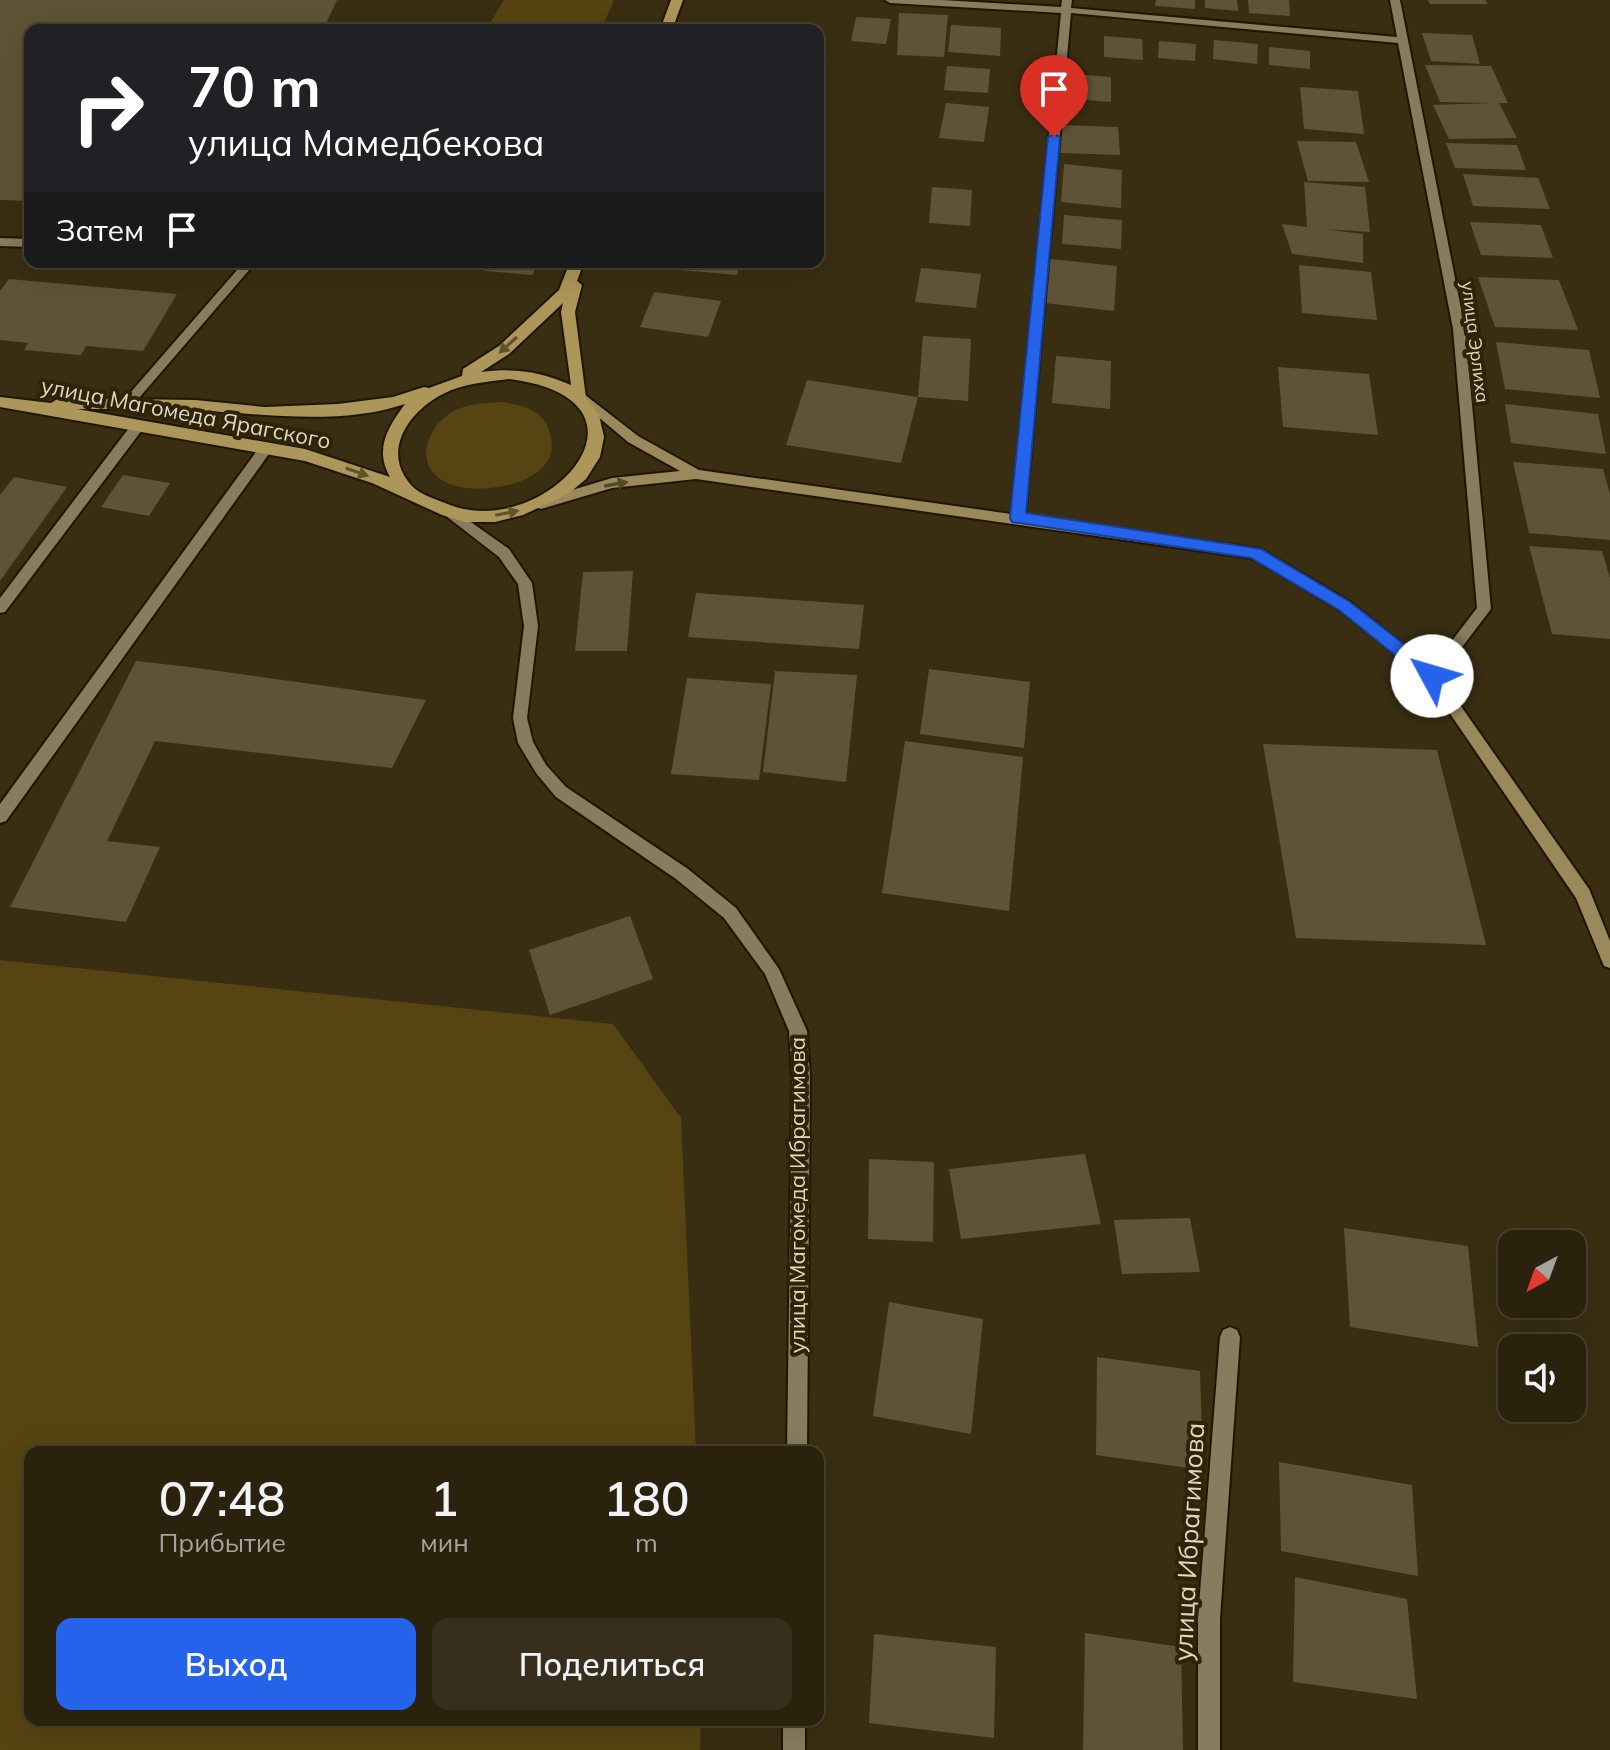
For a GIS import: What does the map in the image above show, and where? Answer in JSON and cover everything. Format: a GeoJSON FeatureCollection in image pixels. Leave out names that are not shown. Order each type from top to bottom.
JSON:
{"type":"FeatureCollection","features":[{"type":"Feature","properties":{"kind":"main road"},"geometry":{"type":"LineString","coordinates":[[670,24],[679,0]]}},
{"type":"Feature","properties":{"kind":"main road"},"geometry":{"type":"LineString","coordinates":[[575,268],[566,292],[504,350],[436,390],[409,410],[393,435],[390,460],[407,492],[451,513],[488,516],[509,514],[541,504],[574,482],[593,455],[596,431],[592,415],[580,395],[568,312],[582,268]]}},
{"type":"Feature","properties":{"kind":"main road"},"geometry":{"type":"LineString","coordinates":[[3,402],[195,405],[265,412],[338,409],[394,402],[453,382],[492,374],[519,374],[555,382],[580,395]]}},
{"type":"Feature","properties":{"kind":"main road","name":"улица Магомеда Ярагского"},"geometry":{"type":"LineString","coordinates":[[3,402],[328,461],[407,492]]}},
{"type":"Feature","properties":{"kind":"street"},"geometry":{"type":"LineString","coordinates":[[890,0],[1067,5],[1402,40]]}},
{"type":"Feature","properties":{"kind":"street","name":"улица Эрлиха"},"geometry":{"type":"LineString","coordinates":[[1395,0],[1459,329],[1484,609],[1432,676]]}},
{"type":"Feature","properties":{"kind":"street"},"geometry":{"type":"LineString","coordinates":[[1018,518],[1067,5]]}},
{"type":"Feature","properties":{"kind":"street"},"geometry":{"type":"LineString","coordinates":[[0,242],[24,243]]}},
{"type":"Feature","properties":{"kind":"street"},"geometry":{"type":"LineString","coordinates":[[128,403],[245,268]]}},
{"type":"Feature","properties":{"kind":"street"},"geometry":{"type":"LineString","coordinates":[[580,395],[633,439],[696,474]]}},
{"type":"Feature","properties":{"kind":"street"},"geometry":{"type":"LineString","coordinates":[[0,608],[137,427]]}},
{"type":"Feature","properties":{"kind":"street"},"geometry":{"type":"LineString","coordinates":[[0,816],[266,448]]}},
{"type":"Feature","properties":{"kind":"street"},"geometry":{"type":"LineString","coordinates":[[541,504],[612,483],[696,474],[1255,553],[1345,606],[1432,676],[1583,894],[1610,961]]}},
{"type":"Feature","properties":{"kind":"street","name":"улица Магомеда Ибрагимова"},"geometry":{"type":"LineString","coordinates":[[451,513],[504,553],[525,583],[531,626],[520,718],[526,743],[541,769],[561,792],[682,874],[730,913],[771,969],[798,1031],[801,1092],[797,1446]]}},
{"type":"Feature","properties":{"kind":"street","name":"улица Ибрагимова"},"geometry":{"type":"LineString","coordinates":[[1209,1750],[1209,1618],[1230,1337]]}},
{"type":"Feature","properties":{"kind":"street"},"geometry":{"type":"LineString","coordinates":[[794,1726],[794,1750]]}},
{"type":"Feature","properties":{"kind":"shaded area"},"geometry":{"type":"Polygon","coordinates":[[[504,0],[614,0],[604,24],[490,24],[504,0]]]}},
{"type":"Feature","properties":{"kind":"shaded area"},"geometry":{"type":"Polygon","coordinates":[[[504,402],[530,409],[544,421],[550,434],[551,451],[545,464],[533,475],[500,487],[464,488],[438,477],[430,468],[427,458],[430,436],[436,426],[456,410],[504,402]]]}},
{"type":"Feature","properties":{"kind":"shaded area"},"geometry":{"type":"Polygon","coordinates":[[[0,960],[613,1024],[681,1118],[696,1446],[24,1446],[24,1726],[701,1726],[700,1750],[0,1750],[0,960]]]}},
{"type":"Feature","properties":{"kind":"building"},"geometry":{"type":"Polygon","coordinates":[[[0,0],[337,0],[326,24],[24,24],[24,201],[0,200],[0,0]]]}},
{"type":"Feature","properties":{"kind":"building"},"geometry":{"type":"Polygon","coordinates":[[[1156,0],[1195,0],[1195,9],[1155,6],[1156,0]]]}},
{"type":"Feature","properties":{"kind":"building"},"geometry":{"type":"Polygon","coordinates":[[[1205,0],[1237,0],[1238,11],[1205,8],[1205,0]]]}},
{"type":"Feature","properties":{"kind":"building"},"geometry":{"type":"Polygon","coordinates":[[[1248,0],[1289,0],[1290,16],[1249,13],[1248,0]]]}},
{"type":"Feature","properties":{"kind":"building"},"geometry":{"type":"Polygon","coordinates":[[[1428,0],[1485,0],[1488,4],[1430,4],[1428,0]]]}},
{"type":"Feature","properties":{"kind":"building"},"geometry":{"type":"Polygon","coordinates":[[[899,13],[948,15],[944,57],[897,55],[899,13]]]}},
{"type":"Feature","properties":{"kind":"building"},"geometry":{"type":"Polygon","coordinates":[[[856,17],[891,19],[886,44],[851,41],[856,17]]]}},
{"type":"Feature","properties":{"kind":"building"},"geometry":{"type":"Polygon","coordinates":[[[951,25],[1001,28],[1000,56],[948,52],[951,25]]]}},
{"type":"Feature","properties":{"kind":"building"},"geometry":{"type":"Polygon","coordinates":[[[1422,33],[1472,35],[1480,64],[1431,61],[1422,33]]]}},
{"type":"Feature","properties":{"kind":"building"},"geometry":{"type":"Polygon","coordinates":[[[1104,36],[1142,39],[1143,60],[1104,57],[1104,36]]]}},
{"type":"Feature","properties":{"kind":"building"},"geometry":{"type":"Polygon","coordinates":[[[1214,40],[1258,44],[1257,64],[1213,59],[1214,40]]]}},
{"type":"Feature","properties":{"kind":"building"},"geometry":{"type":"Polygon","coordinates":[[[1159,41],[1196,44],[1195,61],[1158,58],[1159,41]]]}},
{"type":"Feature","properties":{"kind":"building"},"geometry":{"type":"Polygon","coordinates":[[[1269,47],[1310,51],[1310,69],[1269,65],[1269,47]]]}},
{"type":"Feature","properties":{"kind":"building"},"geometry":{"type":"Polygon","coordinates":[[[1425,65],[1491,66],[1508,103],[1499,103],[1517,138],[1449,139],[1433,105],[1493,103],[1440,102],[1425,65]]]}},
{"type":"Feature","properties":{"kind":"building"},"geometry":{"type":"Polygon","coordinates":[[[947,66],[990,69],[988,93],[944,90],[947,66]]]}},
{"type":"Feature","properties":{"kind":"building"},"geometry":{"type":"Polygon","coordinates":[[[1061,73],[1111,77],[1111,102],[1060,98],[1061,73]]]}},
{"type":"Feature","properties":{"kind":"building"},"geometry":{"type":"Polygon","coordinates":[[[1300,87],[1358,91],[1364,134],[1304,129],[1300,87]]]}},
{"type":"Feature","properties":{"kind":"building"},"geometry":{"type":"Polygon","coordinates":[[[946,103],[989,107],[984,142],[939,138],[946,103]]]}},
{"type":"Feature","properties":{"kind":"building"},"geometry":{"type":"Polygon","coordinates":[[[1059,125],[1118,127],[1120,155],[1060,153],[1059,125]]]}},
{"type":"Feature","properties":{"kind":"building"},"geometry":{"type":"Polygon","coordinates":[[[1297,141],[1356,142],[1369,182],[1308,181],[1297,141]]]}},
{"type":"Feature","properties":{"kind":"building"},"geometry":{"type":"Polygon","coordinates":[[[1446,143],[1517,145],[1526,170],[1455,168],[1446,143]]]}},
{"type":"Feature","properties":{"kind":"building"},"geometry":{"type":"Polygon","coordinates":[[[1064,164],[1122,170],[1121,208],[1061,202],[1064,164]]]}},
{"type":"Feature","properties":{"kind":"building"},"geometry":{"type":"Polygon","coordinates":[[[1463,174],[1538,178],[1550,209],[1473,206],[1463,174]]]}},
{"type":"Feature","properties":{"kind":"building"},"geometry":{"type":"Polygon","coordinates":[[[1304,182],[1365,187],[1370,232],[1324,229],[1363,234],[1363,263],[1292,254],[1282,224],[1307,227],[1304,182]]]}},
{"type":"Feature","properties":{"kind":"building"},"geometry":{"type":"Polygon","coordinates":[[[932,187],[972,190],[970,226],[929,223],[932,187]]]}},
{"type":"Feature","properties":{"kind":"building"},"geometry":{"type":"Polygon","coordinates":[[[1064,215],[1122,220],[1121,249],[1062,244],[1064,215]]]}},
{"type":"Feature","properties":{"kind":"building"},"geometry":{"type":"Polygon","coordinates":[[[1470,222],[1541,225],[1553,258],[1481,255],[1470,222]]]}},
{"type":"Feature","properties":{"kind":"building"},"geometry":{"type":"Polygon","coordinates":[[[1050,259],[1117,266],[1114,311],[1045,303],[1050,259]]]}},
{"type":"Feature","properties":{"kind":"building"},"geometry":{"type":"Polygon","coordinates":[[[1299,265],[1371,272],[1377,320],[1302,313],[1299,265]]]}},
{"type":"Feature","properties":{"kind":"building"},"geometry":{"type":"Polygon","coordinates":[[[485,268],[535,268],[533,275],[484,271],[485,268]]]}},
{"type":"Feature","properties":{"kind":"building"},"geometry":{"type":"Polygon","coordinates":[[[657,268],[739,268],[737,275],[657,268]]]}},
{"type":"Feature","properties":{"kind":"building"},"geometry":{"type":"Polygon","coordinates":[[[921,268],[981,274],[976,308],[915,302],[921,268]]]}},
{"type":"Feature","properties":{"kind":"building"},"geometry":{"type":"Polygon","coordinates":[[[1478,277],[1559,280],[1578,330],[1495,327],[1478,277]]]}},
{"type":"Feature","properties":{"kind":"building"},"geometry":{"type":"Polygon","coordinates":[[[9,279],[177,294],[143,351],[86,346],[81,355],[24,350],[28,343],[0,340],[0,291],[9,279]]]}},
{"type":"Feature","properties":{"kind":"building"},"geometry":{"type":"Polygon","coordinates":[[[654,292],[721,301],[708,337],[640,327],[654,292]]]}},
{"type":"Feature","properties":{"kind":"building"},"geometry":{"type":"Polygon","coordinates":[[[923,336],[971,339],[968,401],[918,397],[923,336]]]}},
{"type":"Feature","properties":{"kind":"building"},"geometry":{"type":"Polygon","coordinates":[[[1496,342],[1589,350],[1600,398],[1505,389],[1496,342]]]}},
{"type":"Feature","properties":{"kind":"building"},"geometry":{"type":"Polygon","coordinates":[[[1056,356],[1111,361],[1110,409],[1052,403],[1056,356]]]}},
{"type":"Feature","properties":{"kind":"building"},"geometry":{"type":"Polygon","coordinates":[[[1278,367],[1369,374],[1378,435],[1283,427],[1278,367]]]}},
{"type":"Feature","properties":{"kind":"building"},"geometry":{"type":"Polygon","coordinates":[[[807,380],[918,397],[901,463],[786,445],[807,380]]]}},
{"type":"Feature","properties":{"kind":"building"},"geometry":{"type":"Polygon","coordinates":[[[1505,404],[1598,414],[1606,454],[1511,443],[1505,404]]]}},
{"type":"Feature","properties":{"kind":"building"},"geometry":{"type":"Polygon","coordinates":[[[1513,462],[1603,469],[1610,494],[1610,540],[1529,533],[1513,462]]]}},
{"type":"Feature","properties":{"kind":"building"},"geometry":{"type":"Polygon","coordinates":[[[123,475],[170,483],[149,516],[101,507],[123,475]]]}},
{"type":"Feature","properties":{"kind":"building"},"geometry":{"type":"Polygon","coordinates":[[[14,477],[67,487],[0,581],[0,495],[14,477]]]}},
{"type":"Feature","properties":{"kind":"building"},"geometry":{"type":"Polygon","coordinates":[[[1529,546],[1602,551],[1610,578],[1610,639],[1552,634],[1529,546]]]}},
{"type":"Feature","properties":{"kind":"building"},"geometry":{"type":"Polygon","coordinates":[[[633,571],[627,651],[575,651],[583,572],[633,571]]]}},
{"type":"Feature","properties":{"kind":"building"},"geometry":{"type":"Polygon","coordinates":[[[696,593],[864,605],[859,649],[688,637],[696,593]]]}},
{"type":"Feature","properties":{"kind":"building"},"geometry":{"type":"Polygon","coordinates":[[[136,661],[426,700],[392,768],[155,741],[107,841],[160,847],[126,922],[10,907],[136,661]]]}},
{"type":"Feature","properties":{"kind":"building"},"geometry":{"type":"Polygon","coordinates":[[[929,669],[1030,682],[1024,748],[920,734],[929,669]]]}},
{"type":"Feature","properties":{"kind":"building"},"geometry":{"type":"Polygon","coordinates":[[[775,671],[857,675],[846,782],[763,772],[775,671]]]}},
{"type":"Feature","properties":{"kind":"building"},"geometry":{"type":"Polygon","coordinates":[[[687,678],[771,684],[759,780],[671,774],[687,678]]]}},
{"type":"Feature","properties":{"kind":"building"},"geometry":{"type":"Polygon","coordinates":[[[905,741],[1023,757],[1009,911],[882,893],[905,741]]]}},
{"type":"Feature","properties":{"kind":"building"},"geometry":{"type":"Polygon","coordinates":[[[1263,744],[1437,750],[1486,945],[1296,938],[1263,744]]]}},
{"type":"Feature","properties":{"kind":"building"},"geometry":{"type":"Polygon","coordinates":[[[630,916],[653,979],[550,1015],[529,950],[630,916]]]}},
{"type":"Feature","properties":{"kind":"building"},"geometry":{"type":"Polygon","coordinates":[[[1085,1154],[1101,1224],[961,1239],[949,1169],[1085,1154]]]}},
{"type":"Feature","properties":{"kind":"building"},"geometry":{"type":"Polygon","coordinates":[[[869,1159],[934,1162],[933,1242],[868,1239],[869,1159]]]}},
{"type":"Feature","properties":{"kind":"building"},"geometry":{"type":"Polygon","coordinates":[[[1190,1218],[1200,1272],[1122,1274],[1114,1220],[1190,1218]]]}},
{"type":"Feature","properties":{"kind":"building"},"geometry":{"type":"Polygon","coordinates":[[[1344,1228],[1468,1246],[1478,1347],[1350,1327],[1344,1228]]]}},
{"type":"Feature","properties":{"kind":"building"},"geometry":{"type":"Polygon","coordinates":[[[889,1302],[983,1319],[971,1434],[873,1416],[889,1302]]]}},
{"type":"Feature","properties":{"kind":"building"},"geometry":{"type":"Polygon","coordinates":[[[1097,1357],[1200,1371],[1203,1470],[1096,1455],[1097,1357]]]}},
{"type":"Feature","properties":{"kind":"building"},"geometry":{"type":"Polygon","coordinates":[[[1279,1462],[1412,1485],[1418,1576],[1281,1551],[1279,1462]]]}},
{"type":"Feature","properties":{"kind":"building"},"geometry":{"type":"Polygon","coordinates":[[[1295,1577],[1407,1599],[1417,1699],[1293,1682],[1295,1577]]]}},
{"type":"Feature","properties":{"kind":"building"},"geometry":{"type":"Polygon","coordinates":[[[1085,1633],[1181,1647],[1183,1750],[1083,1750],[1085,1633]]]}},
{"type":"Feature","properties":{"kind":"building"},"geometry":{"type":"Polygon","coordinates":[[[874,1634],[996,1647],[994,1738],[869,1723],[874,1634]]]}},
{"type":"Feature","properties":{"kind":"route"},"geometry":{"type":"LineString","coordinates":[[1054,137],[1018,518],[1255,553],[1345,606],[1432,676]]}}]}
